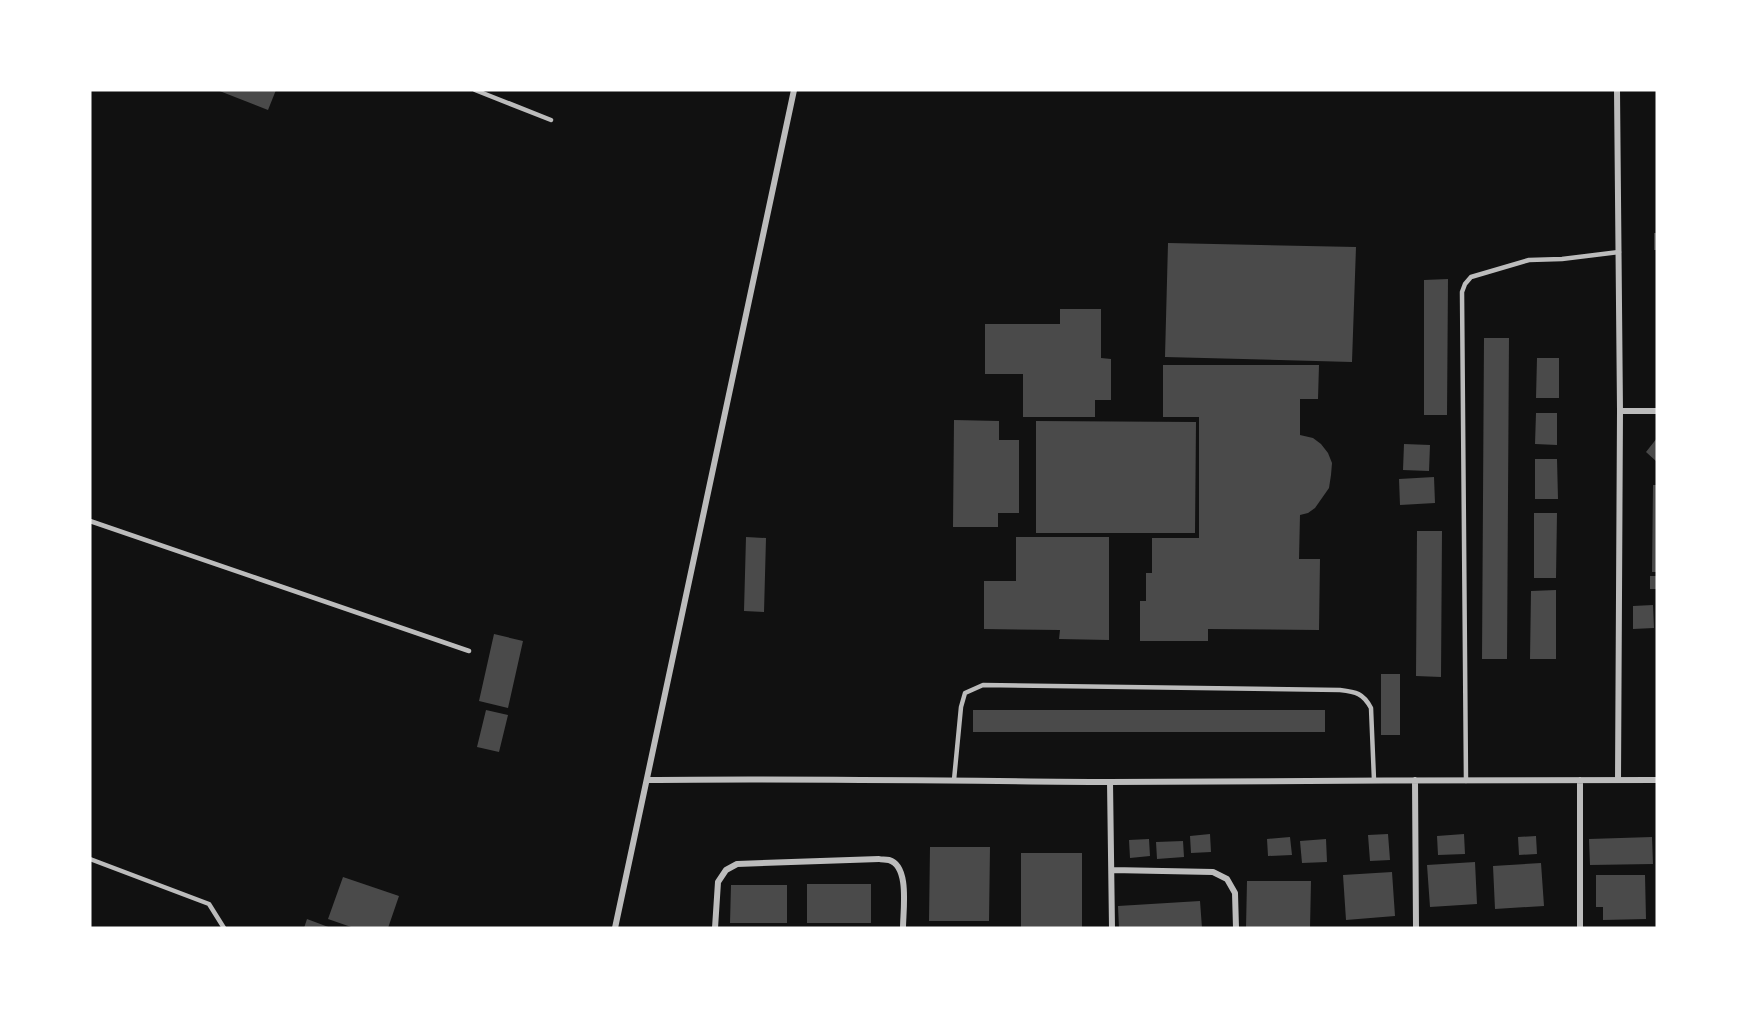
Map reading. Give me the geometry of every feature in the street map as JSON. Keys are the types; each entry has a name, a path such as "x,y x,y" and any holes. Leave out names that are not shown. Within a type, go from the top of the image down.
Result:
{"street":[{"path":"615,928 794,90"},
{"path":"1617,90 1620,411 1618,780"},
{"path":"1620,411 1657,411"},
{"path":"647,780 778,778 1110,782 1657,780"},
{"path":"1415,780 1416,928"},
{"path":"1580,780 1580,928"},
{"path":"1110,782 1112,928"},
{"path":"715,928 718,882 726,870 737,864 879,859 890,860 899,867 903,877 903,928"},
{"path":"1112,870 1213,872 1227,879 1235,893 1236,928"}],"lane":[{"path":"476,90 550,120"},
{"path":"1466,781 1462,292 1471,277 1529,260 1562,259 1619,252"},
{"path":"90,521 470,651"},
{"path":"954,780 961,707 965,693 983,685 1355,692 1366,699 1371,708 1374,780"},
{"path":"90,858 209,904 224,928"}],"building":[{"path":"217,90 276,90 268,110"},
{"path":"1654,233 1657,233 1657,250 1654,250"},
{"path":"1168,243 1356,247 1352,362 1165,357"},
{"path":"1448,279 1447,415 1424,415 1424,280"},
{"path":"1060,309 1101,309 1101,358 1111,359 1111,400 1095,400 1095,417 1023,417 1023,374 985,374 985,324 1060,324"},
{"path":"1484,338 1509,338 1507,659 1482,659"},
{"path":"1537,358 1559,358 1559,398 1536,398"},
{"path":"1163,365 1319,365 1318,399 1300,399 1300,435 1313,438 1328,453 1332,463 1331,475 1329,488 1315,508 1300,515 1299,559 1320,559 1319,630 1208,629 1208,641 1140,641 1140,601 1146,601 1146,573 1152,573 1152,538 1199,538 1199,417 1163,417"},
{"path":"1536,413 1557,413 1557,445 1535,444"},
{"path":"954,420 999,421 999,440 1019,440 1019,513 998,513 998,527 953,527"},
{"path":"1036,421 1196,422 1195,533 1036,533"},
{"path":"1657,438 1657,462 1646,452"},
{"path":"1404,444 1430,445 1429,471 1403,470"},
{"path":"1535,459 1557,459 1558,499 1535,499"},
{"path":"1434,477 1435,503 1400,505 1399,479"},
{"path":"1653,485 1657,485 1657,572 1652,572"},
{"path":"1534,513 1557,513 1556,578 1534,578"},
{"path":"1417,531 1442,531 1441,677 1416,676"},
{"path":"746,537 766,538 764,612 744,611"},
{"path":"1016,537 1109,537 1109,640 1059,639 1060,630 984,629 984,581 1016,581"},
{"path":"1650,576 1657,576 1657,589 1650,589"},
{"path":"1556,590 1556,659 1530,659 1531,591"},
{"path":"1653,605 1654,628 1633,629 1633,606"},
{"path":"494,634 523,641 508,708 479,701"},
{"path":"1381,674 1400,674 1400,735 1381,735"},
{"path":"486,710 508,715 499,752 477,747"},
{"path":"973,710 1325,710 1325,732 973,732"},
{"path":"1210,834 1211,852 1191,853 1190,836"},
{"path":"1388,834 1390,860 1370,861 1368,835"},
{"path":"1464,834 1465,854 1438,855 1437,836"},
{"path":"1536,836 1537,854 1519,855 1518,837"},
{"path":"1290,837 1292,855 1268,856 1267,839"},
{"path":"1652,837 1653,864 1590,865 1589,839"},
{"path":"1149,839 1150,856 1130,858 1129,840"},
{"path":"1326,839 1327,862 1302,863 1300,841"},
{"path":"1183,841 1184,857 1157,859 1156,842"},
{"path":"930,847 990,847 989,921 929,921"},
{"path":"1021,853 1082,853 1082,928 1021,928"},
{"path":"1475,862 1477,904 1430,907 1427,865"},
{"path":"1541,863 1544,906 1495,909 1493,866"},
{"path":"1392,872 1395,916 1346,920 1343,875"},
{"path":"1596,875 1645,875 1646,919 1603,920 1603,907 1596,907"},
{"path":"343,877 399,896 388,928 354,928 328,919"},
{"path":"1247,881 1311,881 1310,928 1246,928"},
{"path":"807,884 871,884 871,923 807,923"},
{"path":"731,885 787,885 787,923 730,923"},
{"path":"1200,901 1202,928 1119,928 1118,906"},
{"path":"307,919 331,928 304,928"}]}
